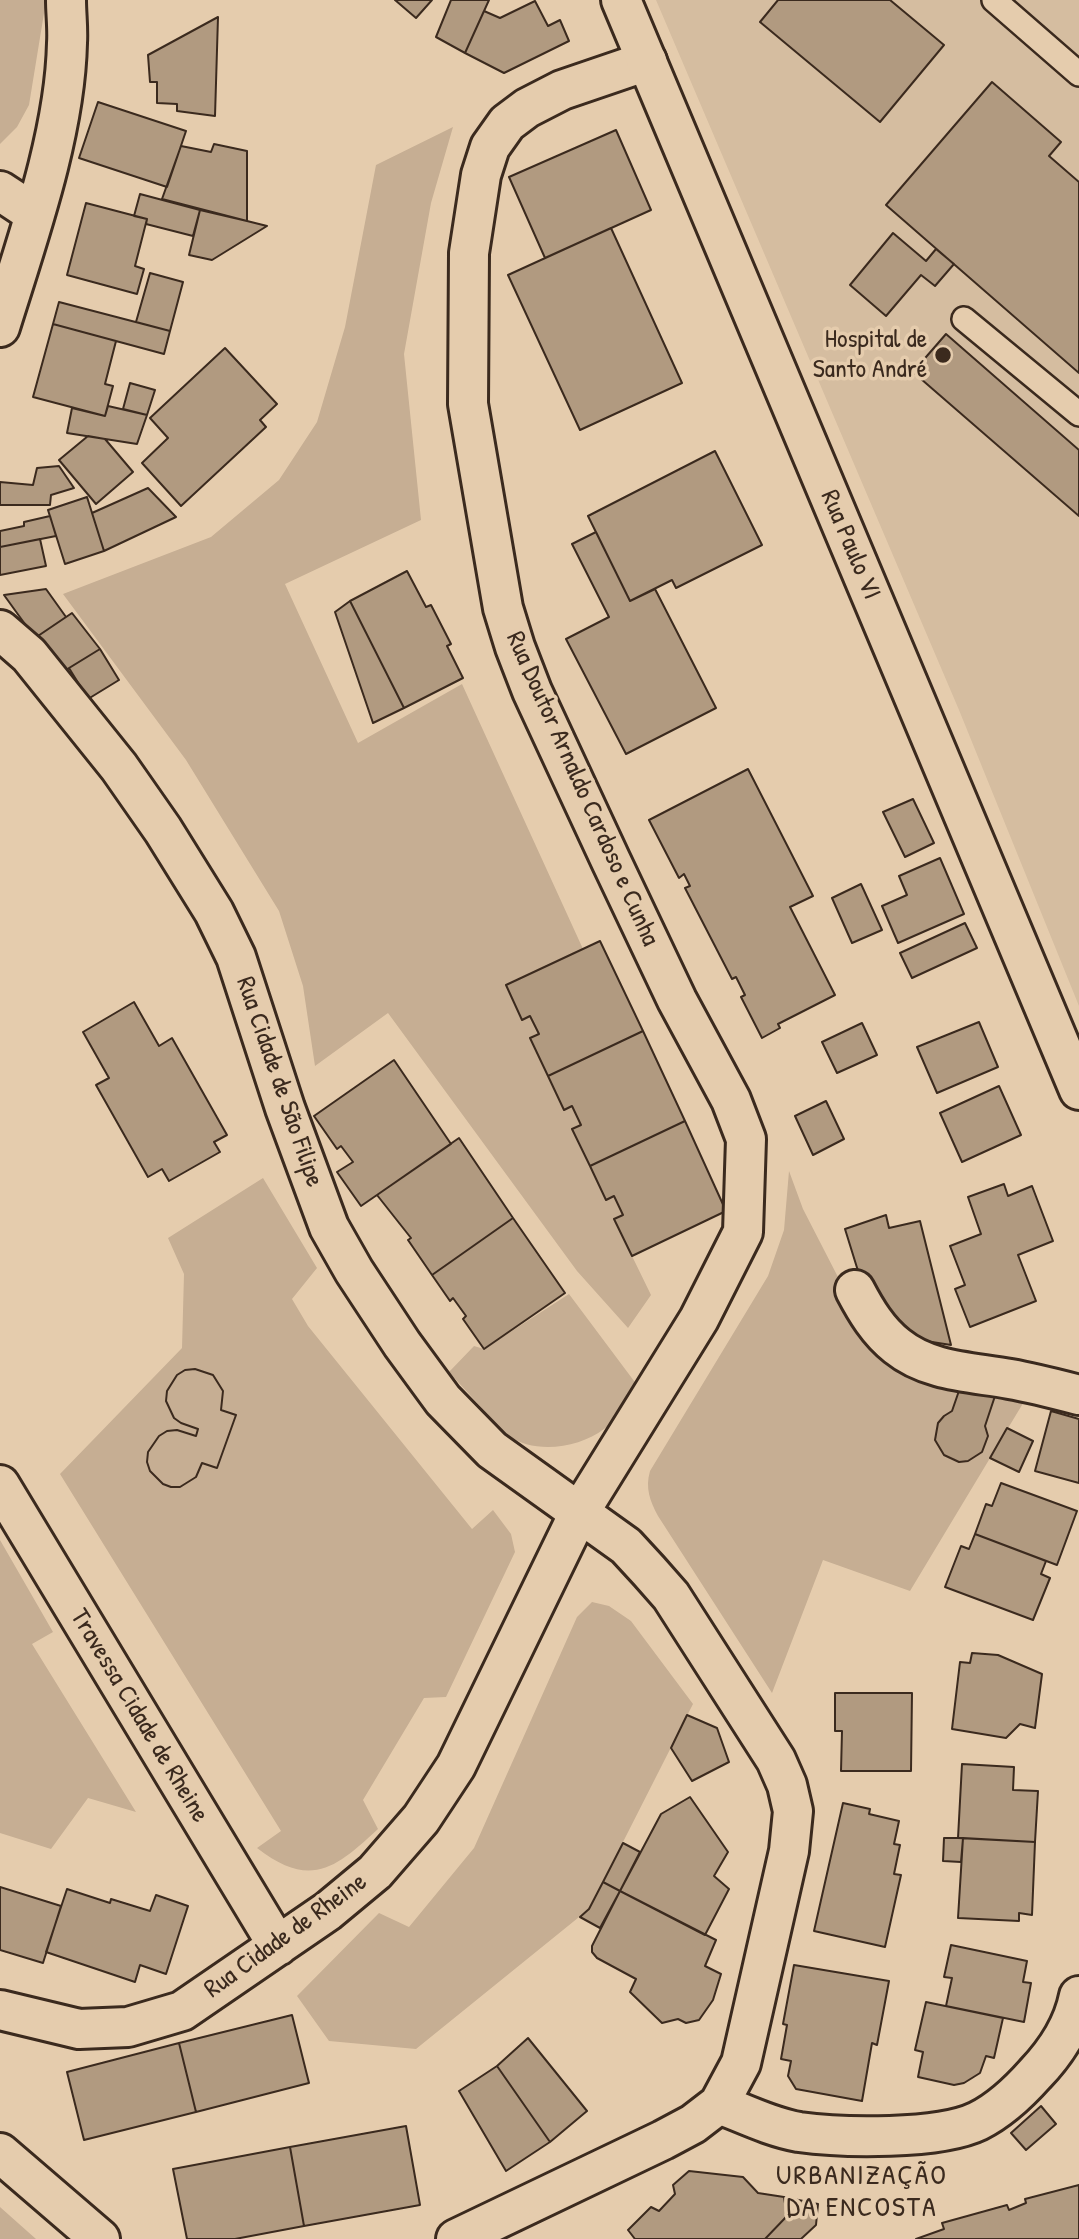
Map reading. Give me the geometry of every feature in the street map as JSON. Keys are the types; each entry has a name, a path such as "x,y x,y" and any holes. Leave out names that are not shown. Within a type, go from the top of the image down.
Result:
{"street":[{"path":"0,327 35,214 55,137 67,44 66,0"},
{"name":"Rua Paulo VI","path":"621,0 1079,1090"},
{"name":"Rua Doutor Arnaldo Cardoso e Cunha","path":"579,1513 699,1319 743,1232 746,1139 730,1100 677,1000 611,861 532,691 511,634 503,608 468,404 469,253 481,175 490,147 507,123 527,108 562,90 647,61"},
{"path":"0,191 35,214"},
{"name":"Rua Cidade de São Filipe","path":"0,630 29,655 118,767 163,830 214,912 236,957 306,1170 329,1227 354,1271 443,1400 492,1451 626,1546 671,1596 776,1760 787,1785 793,1811 789,1851 741,2063 719,2104"},
{"path":"855,1290 870,1318 882,1331 898,1348 919,1359 944,1369 1011,1379 1079,1395"},
{"name":"Travessa Cidade de Rheine","path":"0,1485 278,1946"},
{"name":"Rua Cidade de Rheine","path":"0,2010 79,2029 128,2027 182,2011 328,1910 375,1872 421,1819 456,1766 579,1513"},
{"path":"456,2239 652,2146 693,2124 719,2104 787,2129 830,2135 922,2135 976,2122 1015,2094 1045,2063 1065,2035 1079,1996"},
{"path":"0,2153 100,2239"}],"lane":[{"path":"993,0 1079,74"},
{"path":"964,319 1079,414"}],"shaded area":[{"path":"0,0 44,0 45,7 29,105 17,127 0,144"},
{"name":"Hospital de Santo André","path":"656,0 1079,0 1079,1006 959,710"},
{"path":"453,127 431,203 404,354 421,520 285,584 358,743 462,684 583,949 523,1019 530,1016 539,1034 564,1109 572,1106 581,1125 573,1129 606,1200 614,1196 623,1215 614,1219 651,1295 628,1328 577,1271 388,1013 315,1066 303,986 279,911 186,760 63,594 211,537 279,480 317,422 345,327 376,165"},
{"path":"789,1171 803,1209 858,1316 1028,1395 910,1591 823,1560 772,1693 658,1516 648,1483 650,1471 768,1276 784,1230"},
{"path":"263,1178 317,1268 292,1299 308,1326 472,1529 493,1510 511,1534 515,1552 446,1697 424,1698 363,1800 378,1829 335,1863 307,1871 276,1861 257,1848 281,1831 60,1474 182,1348 184,1274 168,1238"},
{"path":"569,1294 640,1389 624,1410 594,1436 556,1447 530,1445 503,1431 449,1372 474,1346 484,1349"},
{"path":"0,1540 53,1632 32,1644 136,1812 88,1798 51,1849 0,1833"},
{"path":"592,1602 609,1606 631,1621 693,1704 589,1909 416,2049 329,2041 297,1996 379,1913 409,1927 474,1848 577,1617"},
{"path":"0,2207 36,2239 0,2239"}],"building":[{"path":"395,0 432,0 416,18"},
{"path":"451,0 489,0 465,53 436,37"},
{"path":"778,0 890,0 944,45 880,122 760,22"},
{"path":"535,1 548,26 560,20 569,41 504,73 465,53 484,11 500,18"},
{"path":"218,17 215,116 177,111 177,104 157,103 157,82 150,82 148,55"},
{"path":"992,82 1061,142 1049,156 1079,182 1079,373 886,205"},
{"path":"98,102 186,131 167,187 79,158"},
{"path":"616,130 651,210 545,258 509,177"},
{"path":"214,144 247,151 247,221 162,199 181,146 211,152"},
{"path":"140,194 200,210 193,236 146,224 147,219 134,216"},
{"path":"86,203 147,219 135,266 144,269 137,294 67,275"},
{"path":"200,210 267,226 212,260 189,255"},
{"path":"611,228 682,383 580,430 508,275"},
{"path":"893,233 926,261 936,249 954,264 935,286 921,275 886,316 850,285"},
{"path":"150,273 183,282 170,331 136,322"},
{"path":"59,302 170,331 164,354 53,324"},
{"path":"53,324 116,341 105,384 113,386 105,416 33,397"},
{"path":"946,334 1079,450 1079,516 913,372"},
{"path":"225,348 277,404 260,420 266,427 181,506 142,463 168,438 150,418"},
{"path":"130,383 155,390 147,415 123,409"},
{"path":"108,406 147,415 137,444 67,433 72,408 105,416"},
{"path":"88,436 105,439 133,472 96,504 59,460"},
{"path":"715,451 762,545 676,588 672,580 630,601 588,516"},
{"path":"59,466 74,488 51,495 50,505 0,505 0,482 33,485 37,468"},
{"path":"148,488 176,517 104,551 92,513"},
{"path":"87,497 104,551 65,564 48,510"},
{"path":"50,516 56,536 0,547 0,531 24,526 24,522"},
{"path":"596,532 630,601 655,589 716,708 626,754 566,639 609,617 572,544"},
{"path":"40,539 46,566 0,575 0,547"},
{"path":"407,571 426,607 431,605 451,644 447,646 463,678 404,708 350,601"},
{"path":"46,589 66,617 35,638 4,595"},
{"path":"350,601 404,708 373,723 335,612"},
{"path":"72,613 100,649 61,673 35,638"},
{"path":"100,649 119,680 88,699 69,668"},
{"path":"748,769 813,896 790,907 835,995 778,1024 780,1028 762,1038 741,997 745,995 736,977 732,979 685,888 690,886 684,874 679,878 649,820"},
{"path":"913,799 934,843 905,857 883,812"},
{"path":"940,858 964,914 898,943 882,906 907,895 899,876"},
{"path":"861,884 882,930 852,943 832,898"},
{"path":"965,923 977,948 912,978 900,953"},
{"path":"600,941 643,1031 548,1076 530,1038 539,1034 530,1016 522,1020 506,985"},
{"path":"134,1002 159,1046 172,1038 227,1135 214,1142 220,1152 169,1181 162,1169 148,1177 96,1085 109,1078 83,1032"},
{"path":"979,1022 998,1067 937,1093 917,1047"},
{"path":"862,1023 877,1055 837,1073 822,1042"},
{"path":"643,1031 685,1121 590,1166 572,1129 581,1125 572,1106 564,1110 548,1076"},
{"path":"394,1060 451,1144 361,1206 337,1172 353,1162 341,1146 337,1149 314,1116"},
{"path":"999,1086 1021,1135 962,1162 940,1113"},
{"path":"826,1101 844,1139 813,1155 795,1116"},
{"path":"685,1121 726,1211 632,1256 614,1219 623,1215 614,1196 606,1200 590,1166"},
{"path":"459,1138 513,1218 432,1275 408,1240 411,1238 377,1195"},
{"path":"1004,1184 1008,1196 1032,1186 1053,1241 1018,1255 1036,1301 970,1327 955,1289 965,1285 950,1246 981,1234 968,1197"},
{"path":"886,1215 889,1228 920,1221 951,1345 913,1339 863,1287 845,1229"},
{"path":"513,1218 565,1293 484,1349 463,1319 466,1316 453,1298 450,1301 432,1275"},
{"path":"195,1369 213,1375 223,1391 221,1410 236,1415 217,1468 202,1463 196,1477 180,1487 171,1487 163,1484 150,1471 148,1452 159,1436 167,1431 177,1430 196,1436 198,1429 174,1418 166,1401 167,1391 177,1375 185,1370"},
{"path":"195,1369 213,1375 223,1391 221,1410 236,1415 217,1468 202,1463 196,1477 180,1487 171,1487 163,1484 150,1471 148,1452 159,1436 167,1431 177,1430 196,1436 198,1429 174,1418 166,1401 167,1391 177,1375 185,1370"},
{"path":"961,1385 995,1396 985,1426 988,1436 982,1452 968,1461 959,1462 944,1455 935,1440 938,1423 952,1411"},
{"path":"1051,1411 1079,1419 1079,1483 1035,1471"},
{"path":"1007,1428 1033,1441 1019,1472 990,1458"},
{"path":"1001,1483 1077,1511 1057,1565 975,1534 986,1504 992,1506"},
{"path":"975,1534 1046,1561 1041,1574 1050,1578 1033,1620 945,1587 961,1546 969,1549"},
{"path":"972,1653 998,1655 1042,1674 1035,1728 1020,1724 1006,1738 952,1729 960,1662 970,1663"},
{"path":"835,1693 912,1693 911,1771 841,1771 842,1731 835,1731"},
{"path":"687,1715 717,1728 729,1762 692,1781 671,1748"},
{"path":"962,1764 1014,1767 1013,1790 1038,1791 1035,1842 958,1838"},
{"path":"690,1797 728,1852 714,1876 729,1889 705,1935 620,1891 661,1814"},
{"path":"843,1803 870,1809 869,1814 899,1821 894,1844 900,1845 894,1874 901,1875 885,1947 814,1931"},
{"path":"944,1838 963,1838 961,1862 943,1861"},
{"path":"963,1838 1035,1842 1032,1915 1019,1913 1019,1921 958,1918"},
{"path":"623,1843 640,1852 620,1891 603,1882"},
{"path":"603,1882 620,1891 600,1928 580,1917 589,1909"},
{"path":"0,1887 61,1906 43,1963 0,1950"},
{"path":"67,1889 110,1903 111,1899 150,1911 156,1895 188,1906 166,1974 140,1965 135,1982 46,1952"},
{"path":"620,1891 716,1940 705,1966 721,1974 713,2000 699,2020 686,2023 678,2019 662,2023 630,1992 636,1979 597,1958 592,1952 592,1946"},
{"path":"951,1945 1027,1961 1023,1982 1031,1983 1024,2022 946,2006 952,1978 944,1977"},
{"path":"794,1965 889,1981 877,2045 872,2043 862,2101 796,2089 788,2076 791,2061 781,2059 787,2025 783,2024"},
{"path":"926,2002 1003,2018 994,2058 986,2056 980,2073 964,2083 954,2085 918,2077 923,2052 915,2050"},
{"path":"292,2015 309,2083 196,2112 179,2043"},
{"path":"528,2038 587,2111 550,2142 497,2066"},
{"path":"179,2043 196,2112 84,2140 67,2072"},
{"path":"497,2066 550,2142 506,2171 459,2091"},
{"path":"1041,2106 1056,2124 1026,2150 1011,2133"},
{"path":"406,2126 420,2205 304,2226 290,2147"},
{"path":"290,2147 304,2226 235,2239 187,2239 173,2169"},
{"path":"689,2171 743,2177 758,2193 784,2197 787,2216 765,2239 635,2239 628,2230 651,2207 659,2211 675,2194 673,2185"},
{"path":"1079,2185 1079,2239 916,2239 944,2229 942,2223 1007,2205 1009,2210 1026,2203 1025,2199"},
{"path":"784,2197 818,2204 816,2225 801,2239 765,2239 787,2216"}],"place":[{"name":"Hospital de Santo André","path":"943,355"}],"district":[{"name":"URBANIZAÇÃO DA ENCOSTA","path":"862,2193"}]}
